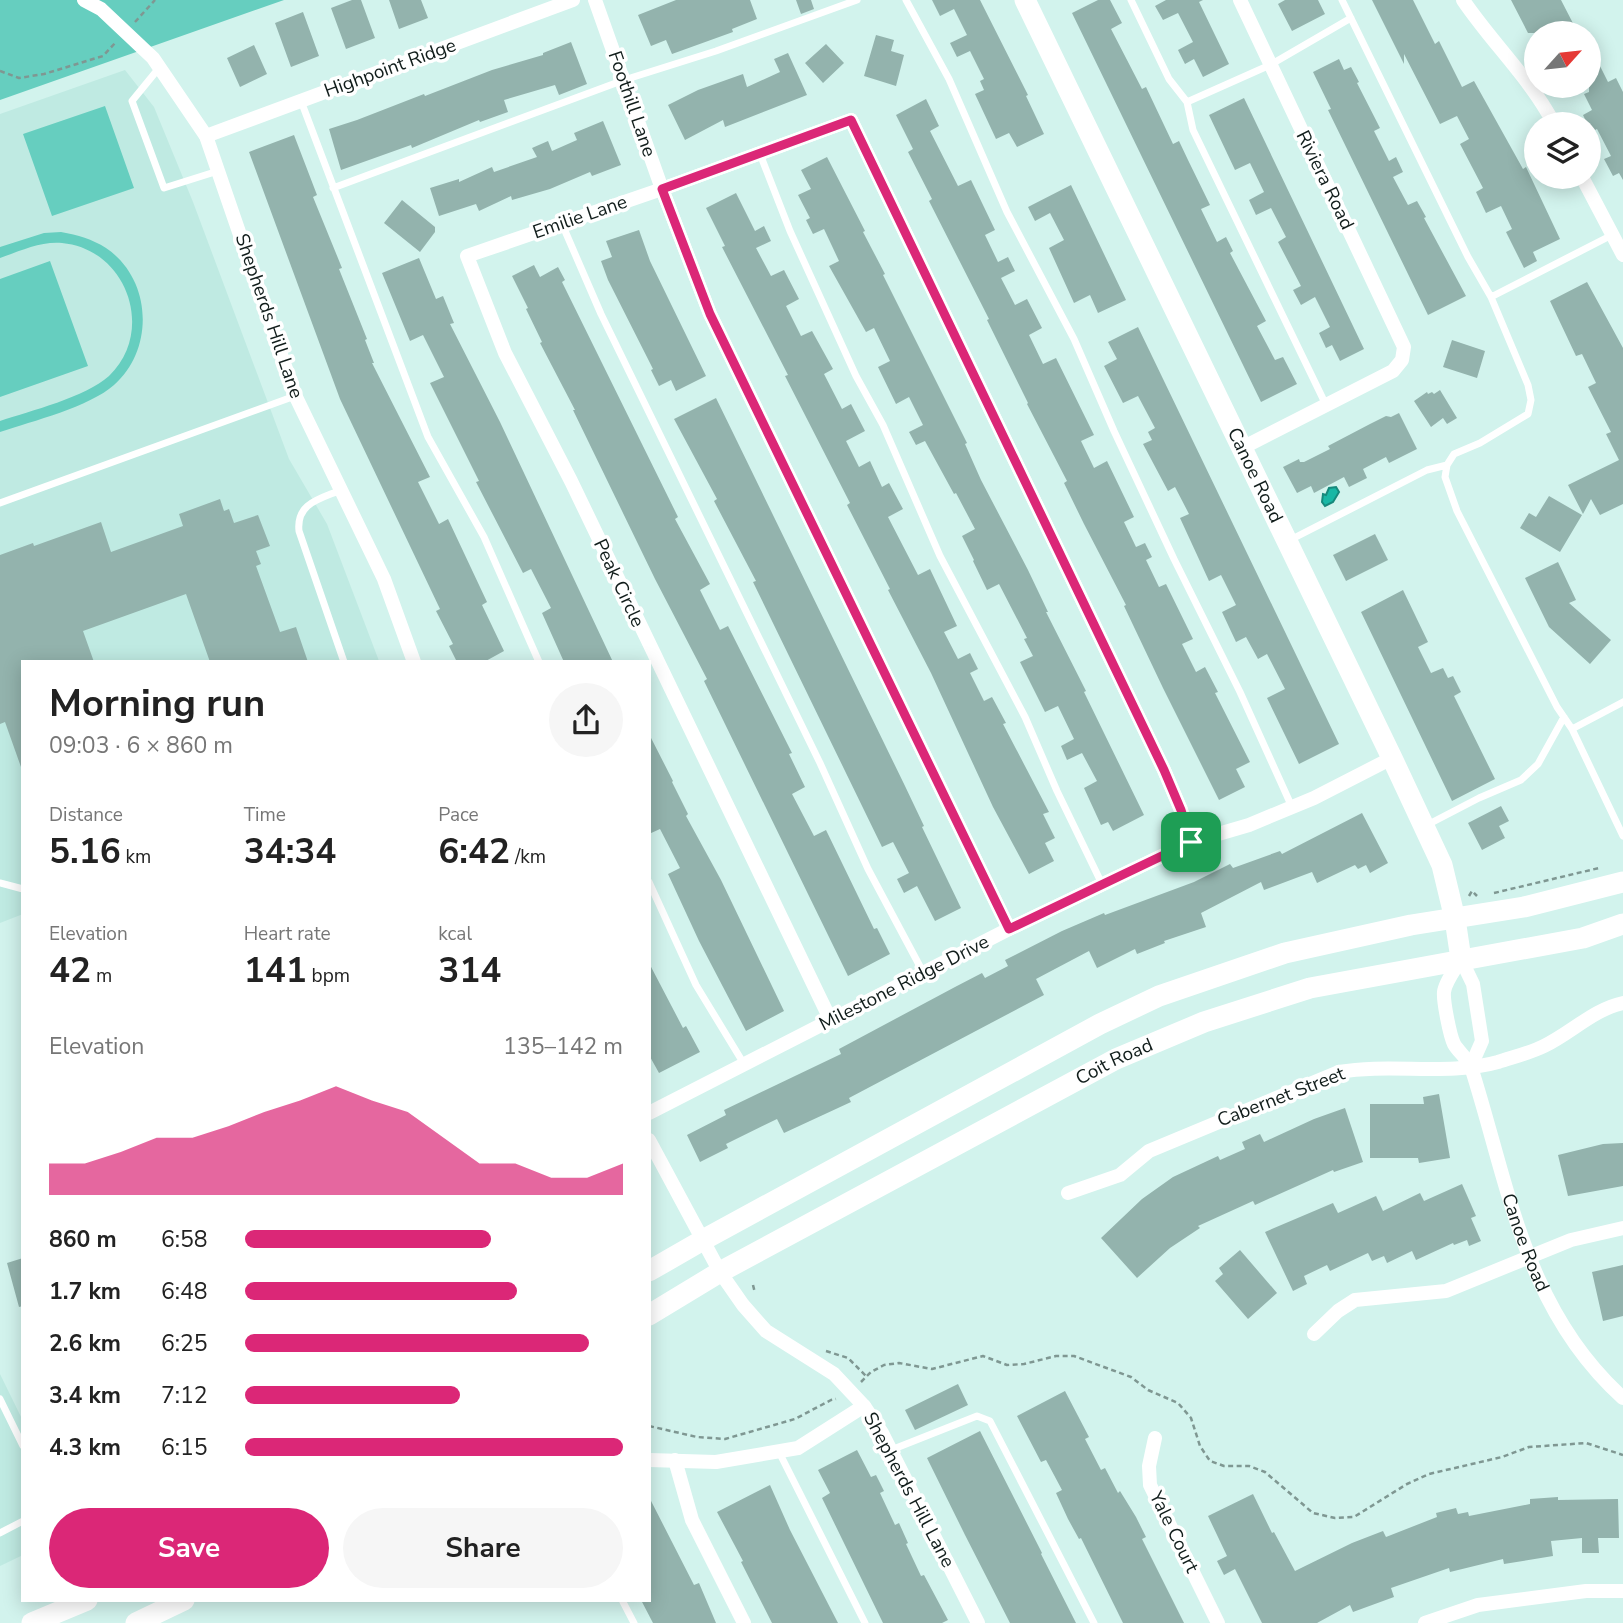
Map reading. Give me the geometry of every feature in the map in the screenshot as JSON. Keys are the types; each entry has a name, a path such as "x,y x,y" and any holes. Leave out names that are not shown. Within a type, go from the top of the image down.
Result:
{"main road":[{"name":"Canoe Road","path":"1025,0 1424,827 1441,865 1455,919 1461,959"},
{"name":"Coit Road","path":"651,1270 1100,1024 1159,996 1285,953 1411,925 1524,907 1623,882"},
{"name":"Coit Road","path":"651,1314 720,1272 1116,1059 1204,1022 1310,988 1583,938 1623,924"},
{"path":"32,1623 82,1602"},
{"path":"136,1623 180,1602"}],"street":[{"name":"Shepherds Hill Lane","path":"84,0 101,9 153,58 206,136 296,396 384,579 413,660"},
{"name":"Highpoint Ridge","path":"206,136 573,0"},
{"name":"Foothill Lane","path":"596,0 662,189 710,314 1009,929"},
{"name":"Riviera Road","path":"1240,0 1404,347 1402,360 1393,371 1326,405"},
{"path":"1463,0 1529,83 1547,112"},
{"name":"Emilie Lane","path":"467,256 851,120 1164,770 1191,842"},
{"path":"1588,189 1623,255"},
{"name":"Peak Circle","path":"467,256 505,353 571,481 831,1021"},
{"path":"1242,447 1326,405"},
{"name":"Milestone Ridge Drive","path":"651,1112 1009,929 1191,842 1249,825 1392,758"},
{"name":"Canoe Road","path":"1461,959 1473,984 1482,1041 1471,1066"},
{"name":"Canoe Road","path":"1461,959 1444,990 1453,1042 1471,1066 1502,1180 1529,1258 1557,1317 1584,1355 1623,1398"},
{"name":"Cabernet Street","path":"1068,1194 1120,1175 1149,1151 1339,1072 1367,1067 1423,1069 1496,1063 1543,1047 1610,1006 1623,1003"},
{"name":"Shepherds Hill Lane","path":"651,1144 720,1272 749,1301 766,1331 834,1374 864,1406 891,1450 978,1623"},
{"path":"1314,1334 1338,1311 1355,1300 1446,1291 1572,1240 1623,1228"},
{"path":"651,1460 716,1462 798,1448 864,1406"},
{"name":"Yale Court","path":"1155,1438 1149,1466 1150,1485 1218,1623"},
{"path":"675,1460 692,1520 744,1623"},
{"path":"1424,1623 1478,1605 1586,1591 1623,1591"}],"lane":[{"path":"333,188 624,80 716,51 857,0"},
{"path":"906,0 949,79 1007,212 1074,339 1114,431 1240,692 1292,807"},
{"path":"1130,0 1169,79 1187,102 1192,130 1326,405"},
{"path":"1342,0 1468,257 1491,297 1528,385 1531,400 1528,414 1480,443 1454,454 1447,466 1445,477 1457,511 1572,729 1623,836"},
{"path":"1187,102 1270,65 1351,18"},
{"path":"160,67 132,101 164,188 218,171"},
{"path":"301,101 428,438 484,537 538,660"},
{"path":"759,153 790,231 856,376 883,425 940,556 1025,717 1102,886"},
{"path":"562,224 601,314 820,763 868,869 924,974"},
{"path":"1491,297 1612,235"},
{"path":"0,503 296,396"},
{"path":"1287,542 1301,532 1427,470 1447,466"},
{"path":"341,490 312,502 298,520 299,531 343,660"},
{"path":"1572,729 1623,702"},
{"path":"1424,827 1479,798 1521,780 1538,764 1564,717"},
{"path":"0,883 21,888"},
{"path":"651,886 696,985 744,1065"},
{"path":"0,1399 21,1442"},
{"path":"891,1450 977,1416 990,1421 1094,1623"},
{"path":"779,1451 865,1623"},
{"path":"0,1534 21,1522"},
{"path":"623,1602 634,1623"}],"path":[{"path":"0,71 19,78 44,75 103,56 155,0"},
{"path":"1492,894 1520,885 1601,868"},
{"path":"1469,897 1472,891 1478,896 1485,895"},
{"path":"749,1301 753,1285"},
{"path":"824,1350 848,1358 866,1376"},
{"path":"651,1426 696,1437 725,1439 795,1419 831,1400 841,1399 866,1376 884,1365 900,1363 932,1369 983,1356 1007,1365 1056,1356 1074,1356 1131,1377 1149,1390 1178,1403 1191,1419 1200,1446 1210,1461 1224,1466 1249,1466 1265,1472 1313,1513 1335,1518 1354,1517 1407,1484 1429,1474 1502,1457 1529,1447 1587,1443 1623,1455"}],"shaded area":[{"path":"0,0 284,0 0,100"},
{"path":"125,70 154,107 193,202 289,459 327,524 379,660 21,660 21,915 0,923 0,114"},
{"path":"105,106 134,188 52,216 23,134"},
{"path":"61,232 85,238 106,248 121,261 132,277 140,295 143,315 137,353 127,370 103,393 60,413 0,432 0,421 57,403 99,384 123,358 131,337 132,316 128,295 118,276 103,260 85,249 62,243 46,244 0,258 0,247 44,233"},
{"path":"50,261 88,366 0,397 0,279"},
{"path":"1336,487 1339,492 1333,502 1325,506 1322,502 1323,494 1326,495 1329,488"},
{"path":"0,1374 21,1417 21,1556 0,1566"}],"building":[{"path":"352,0 361,0 375,38 346,49 331,8"},
{"path":"389,0 421,0 428,18 399,29"},
{"path":"676,0 750,0 757,19 732,29 733,32 672,54 666,40 651,46 638,15"},
{"path":"796,0 811,0 814,9 801,14"},
{"path":"932,0 980,0 1028,95 1026,96 1044,134 1017,147 1009,133 996,139 975,94 984,90 980,81 984,79 970,51 957,57 950,43 967,35 954,9 940,16"},
{"path":"1098,0 1110,0 1122,23 1111,29 1142,89 1146,87 1173,144 1179,141 1210,205 1201,209 1217,242 1226,237 1233,251 1230,253 1266,321 1257,326 1275,360 1283,357 1297,384 1261,402 1072,13"},
{"path":"1166,0 1203,0 1199,2 1229,64 1203,77 1194,59 1185,64 1178,50 1193,42 1178,13 1163,20 1155,6"},
{"path":"1285,0 1318,0 1325,14 1292,31 1278,4"},
{"path":"1372,0 1413,0 1435,44 1439,41 1462,87 1474,81 1524,168 1524,189 1536,189 1560,239 1533,252 1537,261 1524,268 1506,232 1512,229 1501,206 1486,213 1476,192 1483,188 1460,144 1469,139 1457,116 1440,124 1404,54 1404,64"},
{"path":"1511,0 1561,0 1572,21 1524,21 1524,25"},
{"path":"303,12 319,56 291,67 275,23"},
{"path":"876,35 894,40 891,51 904,55 896,86 864,76"},
{"path":"571,42 587,84 559,95 555,85 504,100 508,112 480,122 479,120 412,148 411,145 341,170 329,129 492,70 543,55"},
{"path":"826,44 844,63 823,83 805,63"},
{"path":"254,45 267,74 240,87 227,58"},
{"path":"788,53 807,95 725,127 723,120 685,140 668,105 698,90 743,74 747,87 780,72 774,59"},
{"path":"1339,59 1344,70 1351,67 1359,82 1357,83 1380,128 1374,131 1389,161 1396,157 1403,172 1393,177 1408,205 1417,201 1466,296 1428,315 1328,110 1331,109 1313,72"},
{"path":"1601,68 1608,82 1616,78 1623,92 1623,180 1619,173 1613,176 1604,159 1611,156 1601,137 1601,112 1588,112 1592,110 1586,98 1601,98"},
{"path":"1244,98 1364,349 1340,361 1332,345 1326,348 1319,333 1330,327 1315,297 1301,305 1293,290 1301,286 1278,242 1286,237 1271,208 1256,215 1249,200 1264,192 1250,163 1235,170 1209,115"},
{"path":"926,99 939,126 930,131 958,186 971,180 995,230 985,235 998,262 1008,257 1015,271 1001,278 1015,305 1027,299 1042,328 1029,335 1043,364 1056,358 1094,435 1081,441 1094,468 1107,461 1134,517 1124,522 1136,547 1145,543 1152,557 1146,560 1159,587 1166,584 1193,639 1182,644 1196,672 1205,667 1250,762 1236,769 1245,787 1219,800 1163,688 1124,606 1126,605 1064,483 1067,481 1027,404 908,152 913,149 896,115"},
{"path":"603,121 621,165 592,176 590,172 550,189 512,200 511,196 479,211 476,204 439,216 430,188 459,179 459,182 492,167 494,172 537,157 532,148 548,141 552,151 577,140 574,133"},
{"path":"294,135 317,195 313,197 367,339 365,340 372,363 430,477 418,482 439,524 448,519 487,602 482,605 504,651 488,660 456,660 449,646 453,644 436,611 440,609 340,399 249,152"},
{"path":"827,157 865,231 863,232 885,274 883,275 967,443 965,444 981,480 1028,570 1144,815 1113,831 1108,822 1101,825 1084,788 1097,781 1082,753 1067,760 1061,746 1074,739 1058,706 1045,712 1020,662 1033,656 1024,639 1027,638 999,584 987,590 973,561 962,536 975,529 925,441 916,445 909,432 923,425 909,397 896,404 878,367 890,361 874,328 866,332 829,266 839,261 824,229 813,234 806,220 810,218 798,195 811,189 801,170"},
{"path":"1071,185 1126,300 1098,313 1090,295 1074,303 1049,248 1064,240 1050,213 1035,221 1028,207"},
{"path":"736,193 755,231 764,226 771,241 756,248 771,276 784,270 799,299 786,306 801,336 812,331 833,369 824,374 842,409 851,404 865,431 846,441 859,467 870,461 882,487 889,483 903,509 888,517 918,575 930,569 957,626 944,632 958,659 970,653 978,669 970,673 984,701 992,697 1006,723 1003,724 1049,812 1043,814 1055,838 1045,843 1054,861 1029,874 993,807 931,673 888,590 890,589 847,505 850,503 785,376 788,375 722,247 725,246 706,208"},
{"path":"402,200 435,227 435,232 420,252 384,223"},
{"path":"639,230 650,261 706,376 676,391 671,380 659,386 601,261 612,257 606,241"},
{"path":"419,258 436,299 443,296 454,323 450,324 500,422 612,660 563,660 542,613 551,608 531,569 523,573 476,482 479,481 430,383 444,377 423,335 410,341 382,273"},
{"path":"534,265 540,277 558,267 565,280 562,282 678,517 675,519 710,584 700,590 720,630 728,626 792,753 789,754 805,787 792,794 814,836 826,830 874,929 877,928 890,954 848,976 704,681 707,679 540,343 542,342 526,309 528,308 512,276"},
{"path":"1587,282 1623,348 1623,504 1600,515 1591,499 1583,514 1568,485 1619,460 1606,434 1611,432 1588,387 1596,383 1582,354 1576,356 1550,301"},
{"path":"1138,327 1339,744 1299,764 1267,698 1285,689 1267,654 1258,659 1246,637 1236,642 1222,612 1236,605 1221,575 1209,581 1180,518 1189,514 1175,487 1168,491 1143,444 1152,440 1148,432 1155,428 1138,396 1123,403 1104,366 1117,359 1108,342"},
{"path":"1452,340 1485,351 1477,378 1443,367"},
{"path":"1440,390 1457,418 1447,424 1443,418 1431,427 1414,401 1427,392 1434,394"},
{"path":"716,398 905,786 961,908 935,921 917,886 904,893 897,879 909,873 893,842 882,847 753,582 756,581 714,501 717,499 674,419"},
{"path":"1399,413 1417,449 1389,463 1386,457 1363,469 1367,478 1349,487 1344,477 1314,493 1311,486 1297,493 1283,467 1299,459 1304,462 1370,424"},
{"path":"1549,496 1582,515 1560,552 1520,528 1529,513 1536,517"},
{"path":"220,499 224,511 229,509 234,523 258,515 270,546 256,551 261,564 256,566 280,632 296,627 307,660 209,660 186,594 83,631 93,660 21,660 21,767 5,722 0,724 0,555 101,522 111,552 183,526 179,514"},
{"path":"1375,534 1388,560 1346,581 1333,555"},
{"path":"1558,562 1576,600 1569,603 1611,640 1590,664 1549,627 1525,578"},
{"path":"1403,590 1428,642 1418,647 1431,673 1443,668 1448,678 1453,676 1461,692 1454,696 1495,779 1452,801 1361,612"},
{"path":"651,738 688,814 686,816 721,880 784,1011 746,1031 668,874 680,868 660,829 651,833"},
{"path":"1501,806 1509,821 1499,826 1505,838 1482,850 1468,823"},
{"path":"1362,813 1388,863 1370,873 1366,865 1358,869 1355,865 1317,883 1312,872 1264,890 1261,882 1201,913 1206,927 1164,941 1165,943 1137,954 1135,949 1097,968 1089,951 1036,979 1044,995 849,1098 851,1102 784,1133 777,1119 726,1144 728,1148 700,1162 687,1135 726,1115 724,1110 841,1054 839,1049 982,973 985,978 1008,966 1005,960 1104,913 1105,915 1194,882 1230,864 1233,868 1280,851 1282,854"},
{"path":"651,967 683,1028 686,1026 700,1052 659,1073 651,1059"},
{"path":"1439,1094 1450,1158 1419,1163 1418,1158 1370,1158 1370,1104 1424,1104 1423,1097"},
{"path":"1345,1108 1363,1162 1334,1172 1333,1170 1255,1205 1253,1201 1198,1226 1200,1228 1170,1248 1137,1278 1101,1238 1142,1199 1173,1177 1218,1156 1220,1160 1245,1149 1242,1142 1260,1134 1264,1142"},
{"path":"1623,1143 1623,1186 1568,1196 1558,1155 1603,1144"},
{"path":"1462,1184 1476,1216 1471,1218 1481,1241 1469,1246 1467,1240 1454,1245 1453,1243 1416,1260 1412,1251 1387,1263 1384,1256 1372,1261 1368,1253 1330,1271 1327,1265 1304,1276 1307,1284 1293,1291 1265,1232 1333,1203 1338,1213 1376,1196 1383,1211 1420,1193 1424,1201"},
{"path":"1240,1250 1277,1293 1248,1319 1215,1281 1223,1274 1219,1268"},
{"path":"21,1259 21,1306 19,1307 7,1263"},
{"path":"1623,1265 1623,1316 1603,1321 1592,1272"},
{"path":"958,1384 968,1405 915,1430 905,1410"},
{"path":"1065,1391 1089,1437 1085,1439 1101,1470 1105,1468 1118,1493 1120,1491 1136,1517 1146,1537 1142,1539 1184,1623 1123,1623 1081,1538 1079,1539 1068,1519 1056,1493 1062,1490 1046,1460 1041,1462 1017,1416"},
{"path":"980,1431 1076,1623 1010,1623 965,1535 927,1458"},
{"path":"857,1450 871,1477 876,1475 884,1491 880,1493 895,1525 899,1523 921,1576 924,1575 948,1620 942,1623 883,1623 822,1498 830,1493 818,1470"},
{"path":"770,1485 838,1623 772,1623 741,1562 743,1561 717,1512"},
{"path":"1253,1494 1295,1571 1352,1543 1383,1531 1386,1537 1437,1517 1436,1513 1456,1508 1458,1514 1468,1512 1469,1516 1530,1504 1530,1499 1618,1499 1619,1538 1598,1538 1599,1553 1582,1553 1582,1538 1551,1541 1553,1556 1504,1564 1503,1559 1450,1572 1449,1568 1391,1588 1394,1597 1353,1612 1350,1605 1317,1623 1262,1623 1235,1569 1224,1575 1217,1561 1227,1556 1208,1516"},
{"path":"651,1501 694,1585 699,1583 716,1623 653,1623 642,1602 651,1602"}],"route":[{"path":"851,120 1174,790 1191,842 1009,929 710,314 662,189 851,120"}]}
